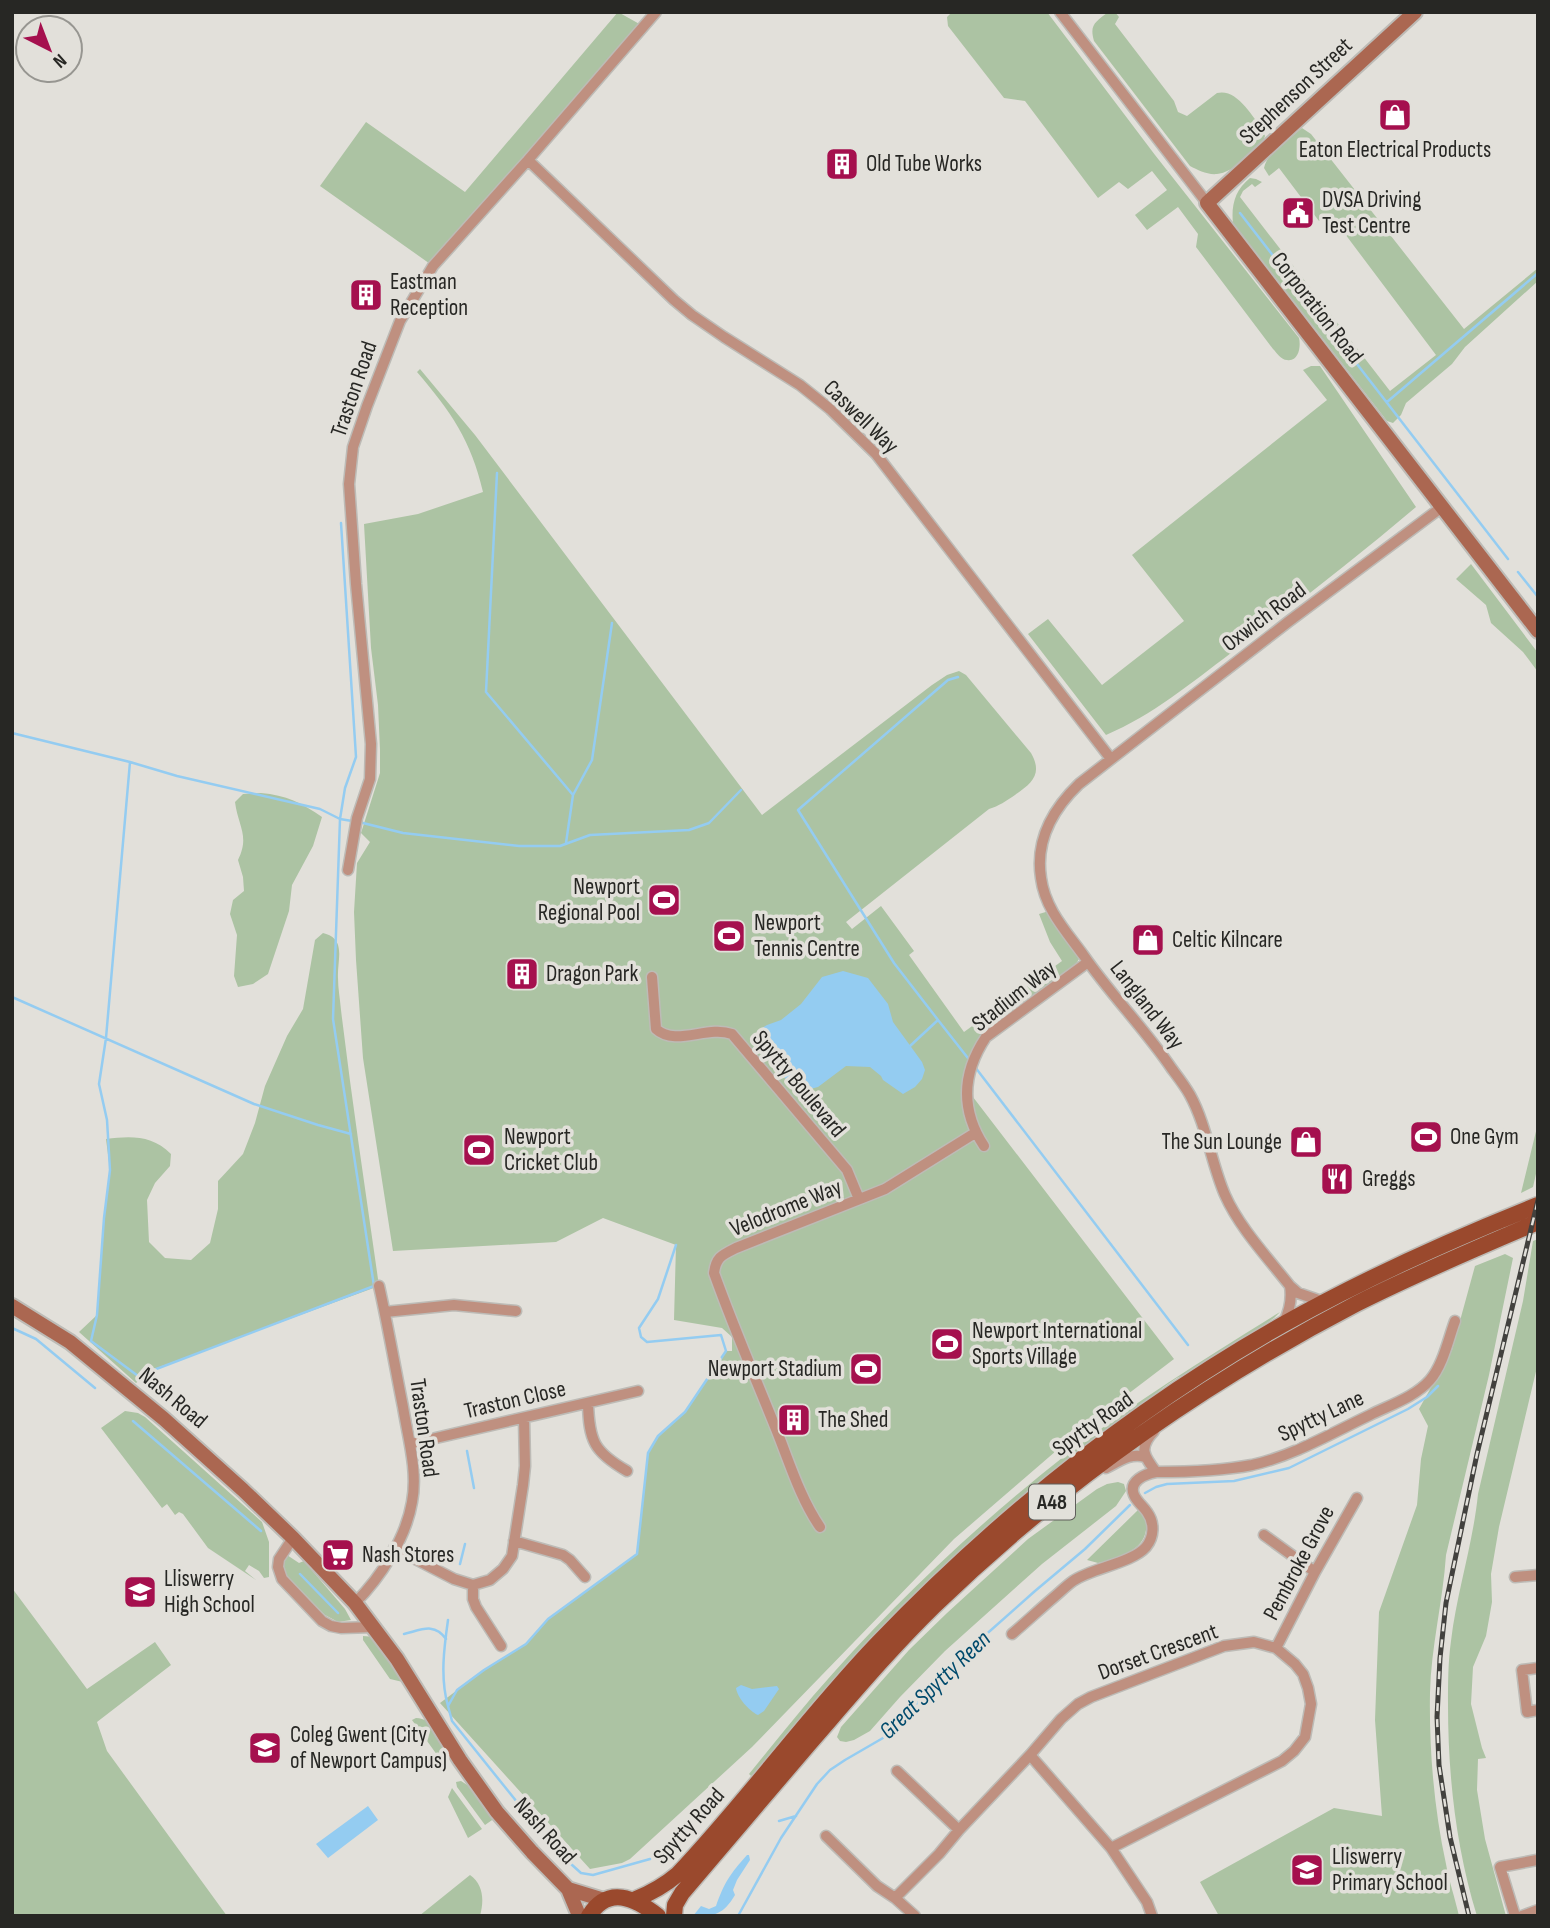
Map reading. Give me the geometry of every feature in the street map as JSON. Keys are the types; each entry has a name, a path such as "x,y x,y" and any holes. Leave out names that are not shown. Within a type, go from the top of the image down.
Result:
{"main road":[{"name":"Spytty Road","path":"634,1899 655,1891 678,1874 876,1644 997,1528 1069,1468 1210,1369 1282,1326 1377,1275 1538,1205"},
{"name":"Spytty Road","path":"674,1916 675,1905 682,1893 875,1667 985,1558 1074,1483 1138,1436 1207,1391 1357,1304 1538,1222"},
{"name":"A48","path":"604,1900 615,1897 634,1899"},
{"path":"634,1899 658,1916"},
{"path":"589,1916 593,1908 604,1900"}],"street":[{"name":"Traston Road","path":"348,870 357,818 370,779 371,744 351,523 349,475 353,447 393,338 417,290 444,252 656,12"},
{"name":"Corporation Road","path":"1060,12 1538,631"},
{"name":"Stephenson Street","path":"1208,203 1415,12"},
{"name":"Caswell Way","path":"528,160 674,300 692,315 810,393 876,454 1111,759"},
{"name":"Oxwich Road","path":"1111,759 1441,507"},
{"name":"Langland Way","path":"1111,759 1079,784 1055,811 1047,826 1040,857 1040,877 1051,911 1191,1095 1226,1198 1237,1217 1290,1286 1298,1293 1325,1302"},
{"name":"Stadium Way","path":"984,1146 975,1133 966,1094 970,1069 977,1051 986,1037 1088,962"},
{"name":"Spytty Boulevard","path":"652,977 656,1029 669,1037 722,1031 732,1034 847,1170 859,1199"},
{"name":"Velodrome Way","path":"820,1527 790,1464 716,1279 715,1264 719,1256 885,1189 975,1133"},
{"name":"Traston Road","path":"355,1603 366,1592 394,1548 406,1523 414,1482 410,1444 379,1286"},
{"path":"1282,1326 1292,1297 1290,1286"},
{"path":"385,1312 454,1305 516,1311"},
{"name":"Nash Road","path":"12,1306 70,1342 164,1419 293,1538 355,1603 408,1676 460,1760 497,1812 568,1889 578,1913 582,1916"},
{"name":"Spytty Lane","path":"1156,1472 1203,1471 1253,1465 1307,1446 1408,1396 1431,1380 1455,1321"},
{"name":"Traston Close","path":"410,1444 638,1391"},
{"path":"1012,1634 1073,1580 1138,1554 1144,1549 1151,1537 1152,1523 1135,1498 1133,1487 1142,1477 1156,1472 1145,1457 1144,1447 1148,1437 1171,1416 1207,1391"},
{"name":"Traston Close","path":"587,1403 594,1442 609,1461 627,1471"},
{"path":"394,1548 454,1579 473,1585 490,1580 503,1569 512,1556 525,1466 524,1418"},
{"path":"1074,1483 1125,1458 1136,1455 1145,1457"},
{"name":"Pembroke Grove","path":"1276,1648 1357,1498"},
{"path":"1264,1535 1315,1572"},
{"path":"293,1538 279,1559 278,1567 282,1579 322,1621 331,1626 374,1627"},
{"path":"514,1541 563,1555 585,1577"},
{"path":"1515,1577 1538,1575"},
{"path":"473,1585 476,1607 502,1646"},
{"name":"Dorset Crescent","path":"895,1898 939,1854 1060,1719 1078,1704 1224,1646 1254,1642 1276,1648"},
{"path":"1111,1847 1268,1769 1294,1751 1305,1737 1311,1704 1303,1674 1276,1648"},
{"path":"1538,1668 1522,1670 1527,1712 1538,1710"},
{"path":"1030,1755 1111,1847 1147,1902 1152,1916"},
{"path":"897,1771 959,1830"},
{"path":"826,1836 877,1886 915,1916"},
{"path":"1515,1916 1500,1867 1537,1860"},
{"name":"Nash Road","path":"568,1889 604,1900"},
{"path":"1522,1916 1538,1910"}],"green space":[{"path":"618,12 643,26 433,266 320,186 366,122 465,192"},
{"path":"952,12 1047,12 1299,338 1299,349 1294,359 1283,359 1273,349 1196,247 1198,234 1178,207 1147,230 1135,215 1167,190 1152,171 1128,189 1119,182 1098,198 1025,101 1004,98 948,26 947,17"},
{"path":"1108,12 1115,12 1119,17 1115,24 1174,101 1178,112 1187,116 1217,93 1231,95 1243,104 1263,130 1265,136 1258,148 1238,165 1223,173 1210,174 1190,166 1094,41 1093,27"},
{"path":"1302,128 1311,134 1464,329 1538,268 1538,281 1465,347 1452,364 1406,403 1401,415 1393,423 1387,421 1233,224 1234,204 1241,188 1250,178 1262,182 1255,187 1252,184 1240,197 1390,391 1436,355 1330,214 1319,221 1279,168 1269,176 1264,168 1274,151"},
{"path":"1320,366 1416,507 1325,582 1186,687 1140,718 1106,735 1028,634 1048,619 1102,685 1184,621 1132,555 1327,400 1303,370"},
{"name":"Newport International Sports Village","path":"420,369 475,435 762,815 932,685 959,671 966,675 1031,753 1036,772 1026,786 989,809 846,922 852,929 881,906 914,951 909,955 964,1032 1062,961 1050,942 1039,914 1049,911 1080,957 1074,968 980,1036 963,1084 1174,1359 1078,1432 954,1539 752,1747 630,1859 590,1869 440,1703 484,1670 526,1644 548,1619 637,1554 648,1453 658,1436 685,1412 726,1351 732,1351 732,1337 722,1328 674,1320 676,1245 603,1218 556,1242 393,1251 363,1058 354,912 357,863 370,842 361,833 380,773 378,705 371,648 364,524 418,514 483,492 466,442 450,414 417,372"},
{"path":"1471,564 1538,653 1538,672 1523,652 1491,623 1486,605 1456,579"},
{"path":"261,793 293,800 322,817 313,846 292,885 289,911 268,974 253,984 238,987 234,976 237,935 230,914 233,900 244,891 238,860 243,837 235,802 243,794"},
{"path":"323,933 335,940 339,951 341,1010 379,1286 154,1369 136,1383 79,1332 97,1315 110,1170 106,1139 141,1138 156,1143 171,1154 170,1166 155,1183 147,1200 149,1242 165,1258 191,1260 210,1243 218,1209 218,1181 243,1154 265,1086 287,1036 303,1009 315,940"},
{"path":"1538,1123 1538,1165 1533,1187 1521,1193"},
{"path":"1538,1239 1538,1363 1499,1527 1491,1574 1492,1602 1486,1636 1473,1667 1471,1704 1486,1758 1478,1759 1477,1790 1485,1839 1506,1916 1477,1916 1459,1838 1452,1785 1448,1732 1449,1657 1478,1494 1523,1301 1533,1241"},
{"path":"1505,1254 1513,1258 1489,1375 1446,1555 1431,1676 1430,1736 1435,1800 1447,1870 1459,1916 1219,1916 1200,1882 1334,1808 1382,1816 1375,1720 1379,1612 1417,1505 1421,1459 1428,1426 1419,1409 1452,1350 1475,1266"},
{"path":"1280,1312 1208,1364 1164,1387 1114,1428 767,1762 751,1776 749,1774 813,1696 872,1631 934,1569 999,1510 1067,1454 1119,1416 1198,1363"},
{"path":"125,1411 145,1417 262,1522 269,1542 269,1577 264,1578 249,1565 245,1571 256,1580 208,1548 183,1514 179,1512 175,1515 167,1504 162,1508 101,1428"},
{"path":"1118,1482 1124,1484 1126,1491 1116,1506 1042,1564 945,1651 870,1731 854,1740 840,1741 837,1737 841,1727 909,1650 947,1613 1028,1539 1097,1489"},
{"path":"1138,1510 1145,1519 1146,1530 1136,1548 1103,1562 1087,1560"},
{"path":"287,1555 299,1563 304,1561 345,1609 351,1620 338,1622 325,1615 284,1573 282,1564"},
{"path":"12,1588 87,1689 155,1642 171,1665 97,1722 107,1751 227,1916 12,1916"},
{"path":"363,1636 375,1637 407,1683 390,1679 363,1640"},
{"path":"416,1718 427,1722 440,1736 449,1753 445,1766 412,1720"},
{"path":"461,1781 472,1788 495,1818 485,1825 457,1787 456,1782"},
{"path":"452,1788 482,1829 468,1838 448,1797"},
{"path":"470,1875 482,1894 480,1916 419,1916"}],"water":[{"path":"843,971 868,978 888,1004 893,1022 922,1062 925,1070 922,1079 903,1094 870,1067 846,1066 818,1087 806,1090 792,1086 757,1046 757,1031 781,1020 801,1004 822,977"},
{"path":"741,1685 752,1689 777,1686 779,1689 764,1711 758,1715 747,1707 739,1695 736,1688"},
{"path":"368,1806 378,1820 328,1858 316,1844"},
{"path":"747,1855 750,1860 737,1880 733,1890 735,1895 726,1907 713,1915 693,1916 701,1906 709,1909 716,1906 728,1879"}],"waterway":[{"path":"1240,213 1508,559"},
{"path":"1387,402 1538,273"},
{"path":"497,473 486,692 573,795 566,843"},
{"path":"341,523 356,757 345,788 340,819 352,821"},
{"path":"1518,572 1538,597"},
{"path":"573,795 592,760 612,623"},
{"path":"910,1046 938,1020 894,963 798,810 948,680 958,677"},
{"path":"12,733 130,762 106,1038 99,1084 107,1120 110,1170 97,1315 91,1341 138,1376 374,1286 333,1019 340,819 320,809 177,776 130,762"},
{"path":"359,822 403,833 519,846 560,846 590,835 689,830 709,823 741,790"},
{"path":"12,997 254,1104 351,1134"},
{"path":"938,1020 971,1062"},
{"path":"975,1067 1188,1345"},
{"path":"650,1859 593,1875 581,1873 537,1827 452,1721 448,1706 457,1690 526,1644 548,1619 637,1554 648,1453 658,1436 685,1412 726,1351 721,1335 647,1342 641,1337 639,1328 658,1299 676,1245"},
{"path":"12,1328 36,1339 95,1388"},
{"name":"Great Spytty Reen","path":"1145,1493 1167,1484 1234,1481 1289,1468 1408,1409 1438,1386"},
{"path":"133,1421 261,1531"},
{"path":"467,1451 474,1488"},
{"name":"Great Spytty Reen","path":"738,1916 781,1838 817,1784 830,1770 883,1738 973,1646 1085,1549 1130,1505"},
{"path":"460,1564 465,1544"},
{"path":"300,1574 338,1613"},
{"path":"448,1620 443,1674 448,1706"},
{"path":"404,1634 432,1629 446,1639"},
{"path":"779,1821 796,1816"}],"railway":[{"path":"1469,1916 1450,1837 1439,1765 1437,1717 1440,1658 1446,1603 1477,1454 1538,1200"}],"place":[{"name":"Eaton Electrical Products","path":"1395,115"},
{"name":"Old Tube Works","path":"842,164"},
{"name":"DVSA Driving Test Centre","path":"1298,213"},
{"name":"Eastman Reception","path":"366,295"},
{"name":"Newport Regional Pool","path":"664,900"},
{"name":"Newport Tennis Centre","path":"729,936"},
{"name":"Celtic Kilncare","path":"1148,940"},
{"name":"Dragon Park","path":"522,974"},
{"name":"One Gym","path":"1426,1137"},
{"name":"The Sun Lounge","path":"1306,1142"},
{"name":"Newport Cricket Club","path":"479,1150"},
{"name":"Greggs","path":"1337,1179"},
{"name":"Newport International Sports Village","path":"947,1344"},
{"name":"Newport Stadium","path":"866,1369"},
{"name":"The Shed","path":"794,1420"},
{"name":"Nash Stores","path":"338,1555"},
{"name":"Lliswerry High School","path":"140,1592"},
{"name":"Coleg Gwent (City of Newport Campus)","path":"265,1748"},
{"name":"Lliswerry Primary School","path":"1307,1870"}]}
